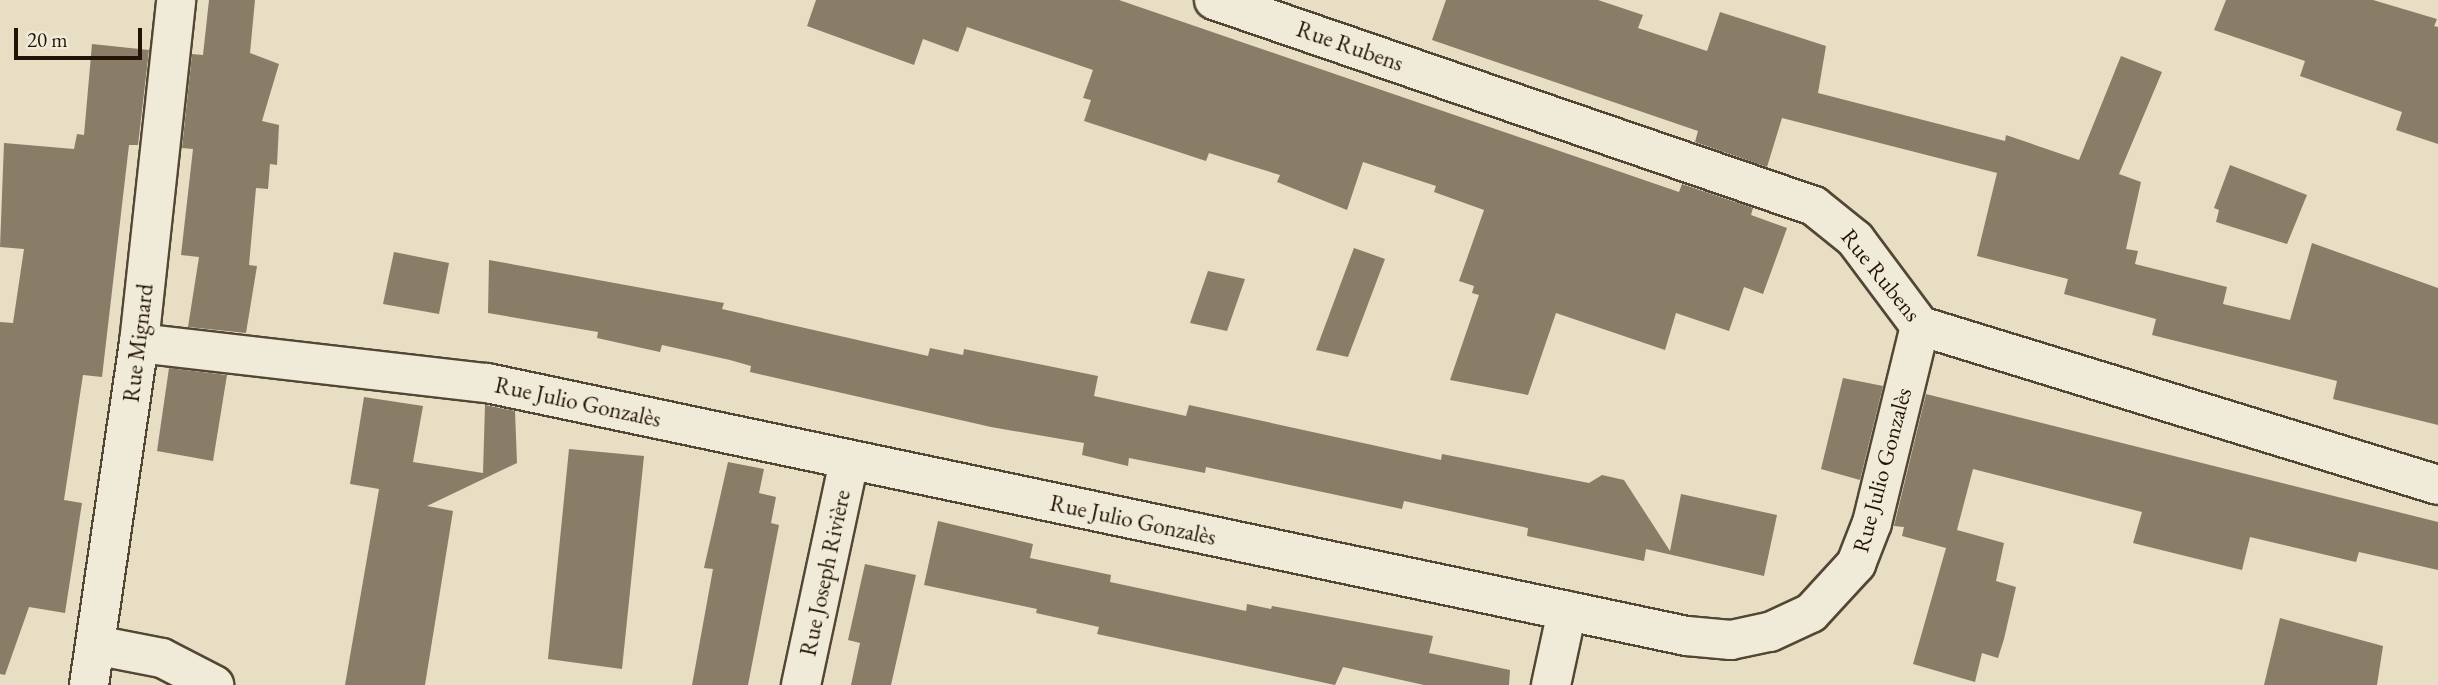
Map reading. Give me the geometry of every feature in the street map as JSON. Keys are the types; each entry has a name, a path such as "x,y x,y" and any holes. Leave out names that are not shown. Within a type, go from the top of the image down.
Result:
{"street":[{"name":"Rue Mignard","path":"89,685 139,343 176,0"},
{"name":"Rue Rubens","path":"1214,0 1814,206 1855,239 1920,326 2438,485"},
{"name":"Rue Julio Gonzalès","path":"139,343 487,383 1686,636 1731,640 1791,624 1827,601 1850,574 1865,546 1920,326"},
{"name":"Rue Joseph Rivière","path":"802,685 849,461"},
{"path":"1551,685 1567,611"},
{"path":"95,645 162,658 214,685"}],"building":[{"path":"209,0 255,0 250,53 279,64 262,121 279,125 277,165 270,164 268,189 256,188 249,265 257,266 246,333 188,327 199,257 181,255 193,149 182,148 192,54 203,55"},
{"path":"816,0 1119,0 1679,192 1682,184 1753,208 1751,215 1787,228 1763,294 1744,287 1729,331 1676,313 1665,350 1556,313 1528,395 1450,380 1479,295 1472,293 1474,286 1459,281 1484,210 1434,192 1436,186 1363,162 1347,210 1277,182 1280,175 1209,153 1206,161 1084,121 1091,100 1083,98 1093,70 967,27 958,52 923,39 914,65 807,26"},
{"path":"1446,0 1598,0 1643,15 1638,28 1707,51 1720,12 1826,46 1818,93 2005,141 2006,135 2079,160 2121,56 2162,72 2119,174 2141,182 2126,249 2138,251 2135,264 2227,287 2223,304 2290,320 2312,243 2438,288 2438,425 2333,399 2337,381 2152,335 2156,319 2064,294 2068,279 1977,256 1997,173 1782,118 1767,167 1695,142 1698,131 1432,40"},
{"path":"2226,0 2373,0 2437,19 2434,26 2438,27 2438,144 2396,130 2402,112 2300,76 2305,61 2214,30"},
{"path":"92,44 149,50 138,145 129,145 102,377 83,375 64,500 82,503 65,613 29,607 5,675 0,674 0,322 13,323 24,249 0,247 4,143 74,149 77,134 84,135"},
{"path":"2230,165 2307,195 2287,244 2216,222 2219,210 2214,208"},
{"path":"1354,248 1385,259 1348,357 1316,350"},
{"path":"394,252 449,263 439,314 383,304"},
{"path":"489,260 724,303 722,309 928,356 930,348 963,355 964,349 1098,376 1094,396 1186,416 1189,405 1441,460 1442,454 1589,483 1602,475 1624,480 1670,551 1681,494 1777,515 1764,576 1646,549 1644,561 1527,536 1528,528 1404,501 1402,509 1206,467 1205,473 1129,458 1128,466 1082,455 1084,443 991,427 750,372 751,366 662,345 660,352 597,338 598,332 488,313"},
{"path":"1208,271 1245,279 1227,331 1190,323"},
{"path":"169,368 227,375 213,461 157,451"},
{"path":"1843,378 1883,386 1860,480 1821,469"},
{"path":"1926,394 2438,522 2438,570 2359,552 2356,562 2250,537 2242,570 2133,543 2142,512 1973,469 1957,530 2004,543 1996,581 2016,587 2004,639 1998,658 1982,653 1975,682 1913,664 1946,548 1902,536 1904,527 1894,526"},
{"path":"364,397 423,406 413,462 483,473 485,405 515,411 517,463 427,506 453,511 425,685 345,685 379,489 350,484"},
{"path":"569,449 644,456 622,669 548,659"},
{"path":"728,462 764,469 759,493 776,497 771,523 779,525 748,685 692,685 713,569 704,568"},
{"path":"938,521 1033,544 1030,558 1111,575 1110,582 1246,611 1247,604 1271,609 1272,606 1433,636 1429,653 1510,670 1509,685 1424,685 1343,667 1335,685 1097,634 1099,627 1036,613 1037,609 924,585"},
{"path":"865,564 916,575 891,685 851,685 860,643 848,640"},
{"path":"2280,618 2383,646 2377,685 2264,685"}]}
